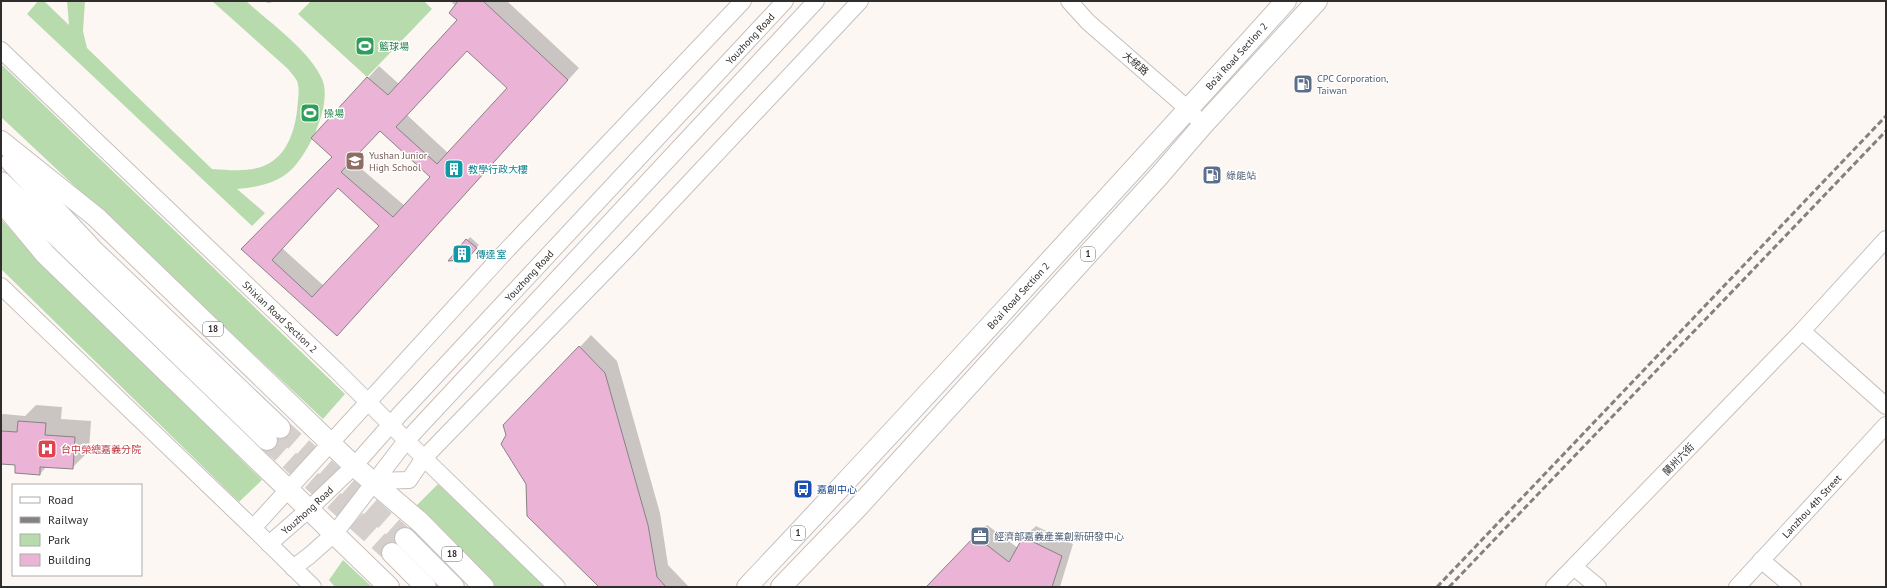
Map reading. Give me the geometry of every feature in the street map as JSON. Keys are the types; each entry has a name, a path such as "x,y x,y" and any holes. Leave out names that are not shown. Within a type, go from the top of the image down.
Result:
{"main road":[{"name":"Bo'ai Road Section 2","path":"747,587 858,470 1286,1"},
{"name":"1","path":"781,587 859,506 1317,1"},
{"name":"18","path":"1,141 96,217 354,466 374,481 420,522 484,587"},
{"name":"18","path":"1,151 94,251 274,434 1,182"},
{"path":"1,201 45,254 308,510 335,533 389,587"},
{"name":"18","path":"405,538 454,587"},
{"path":"392,553 426,587"}],"street":[{"path":"253,528 505,252 744,1"},
{"name":"Youzhong Road","path":"269,544 308,510 354,466 391,424 785,1"},
{"path":"293,568 335,533 406,441 816,1"},
{"path":"374,481 409,480 424,458 627,249 860,1"},
{"name":"大統路","path":"1069,1 1088,22 1188,109 1203,125"},
{"name":"Shixian Road Section 2","path":"1,50 391,424 406,441 557,587"},
{"name":"蘭州六街","path":"1554,587 1802,331 1886,240"},
{"path":"1,286 313,587"},
{"path":"1802,331 1886,406"},
{"name":"Lanzhou 4th Street","path":"1737,587 1886,425"},
{"path":"1761,560 1794,587"},
{"path":"1574,567 1598,587"}],"green space":[{"name":"操場","path":"38,1 44,1 69,25 67,1 85,1 83,31 87,48 212,169 249,170 271,163 285,148 290,139 296,119 299,92 297,81 288,69 212,1 246,1 299,47 316,68 322,79 325,89 322,114 312,140 291,170 273,182 259,186 237,189 265,213 252,226 27,14"},
{"name":"籃球場","path":"311,1 424,1 432,9 367,77 298,14"},
{"path":"1,64 345,394 323,419 1,117"},
{"path":"1,219 19,239 262,480 239,502 1,269"},
{"path":"438,484 546,587 494,587 415,507"},
{"path":"343,560 372,587 335,587 329,580"}],"building":[{"name":"教學行政大樓","path":"458,1 483,1 568,80 337,336 241,249 332,157 311,138 367,77 388,95 457,20 449,13","holes":["467,51 507,88 437,164 396,127","380,131 430,177 393,217 341,172","338,188 379,226 312,297 272,260"]},
{"name":"傳達室","path":"466,239 477,248 466,260 448,261"},
{"path":"579,346 605,373 648,525 657,577 666,587 599,587 527,516 526,484 501,444 506,435 503,425"},
{"path":"18,421 46,423 45,435 75,437 73,469 40,467 40,475 15,473 15,465 1,464 1,431 17,432"},
{"path":"975,536 1009,562 1023,537 1062,556 1052,587 926,587"}],"tunnel":[{"path":"280,428 405,538"},
{"path":"267,440 392,553"}],"railway":[{"path":"1437,587 1886,116"},
{"path":"1449,587 1886,131"}],"place":[{"name":"籃球場","path":"365,46"},
{"name":"CPC Corporation, Taiwan","path":"1303,84"},
{"name":"操場","path":"310,113"},
{"name":"Yushan Junior High School","path":"355,161"},
{"name":"教學行政大樓","path":"454,169"},
{"name":"綠能站","path":"1212,175"},
{"name":"傳達室","path":"462,254"},
{"name":"台中榮總嘉義分院","path":"47,449"},
{"name":"嘉創中心","path":"803,489"},
{"name":"經濟部嘉義產業創新研發中心","path":"980,536"}]}
